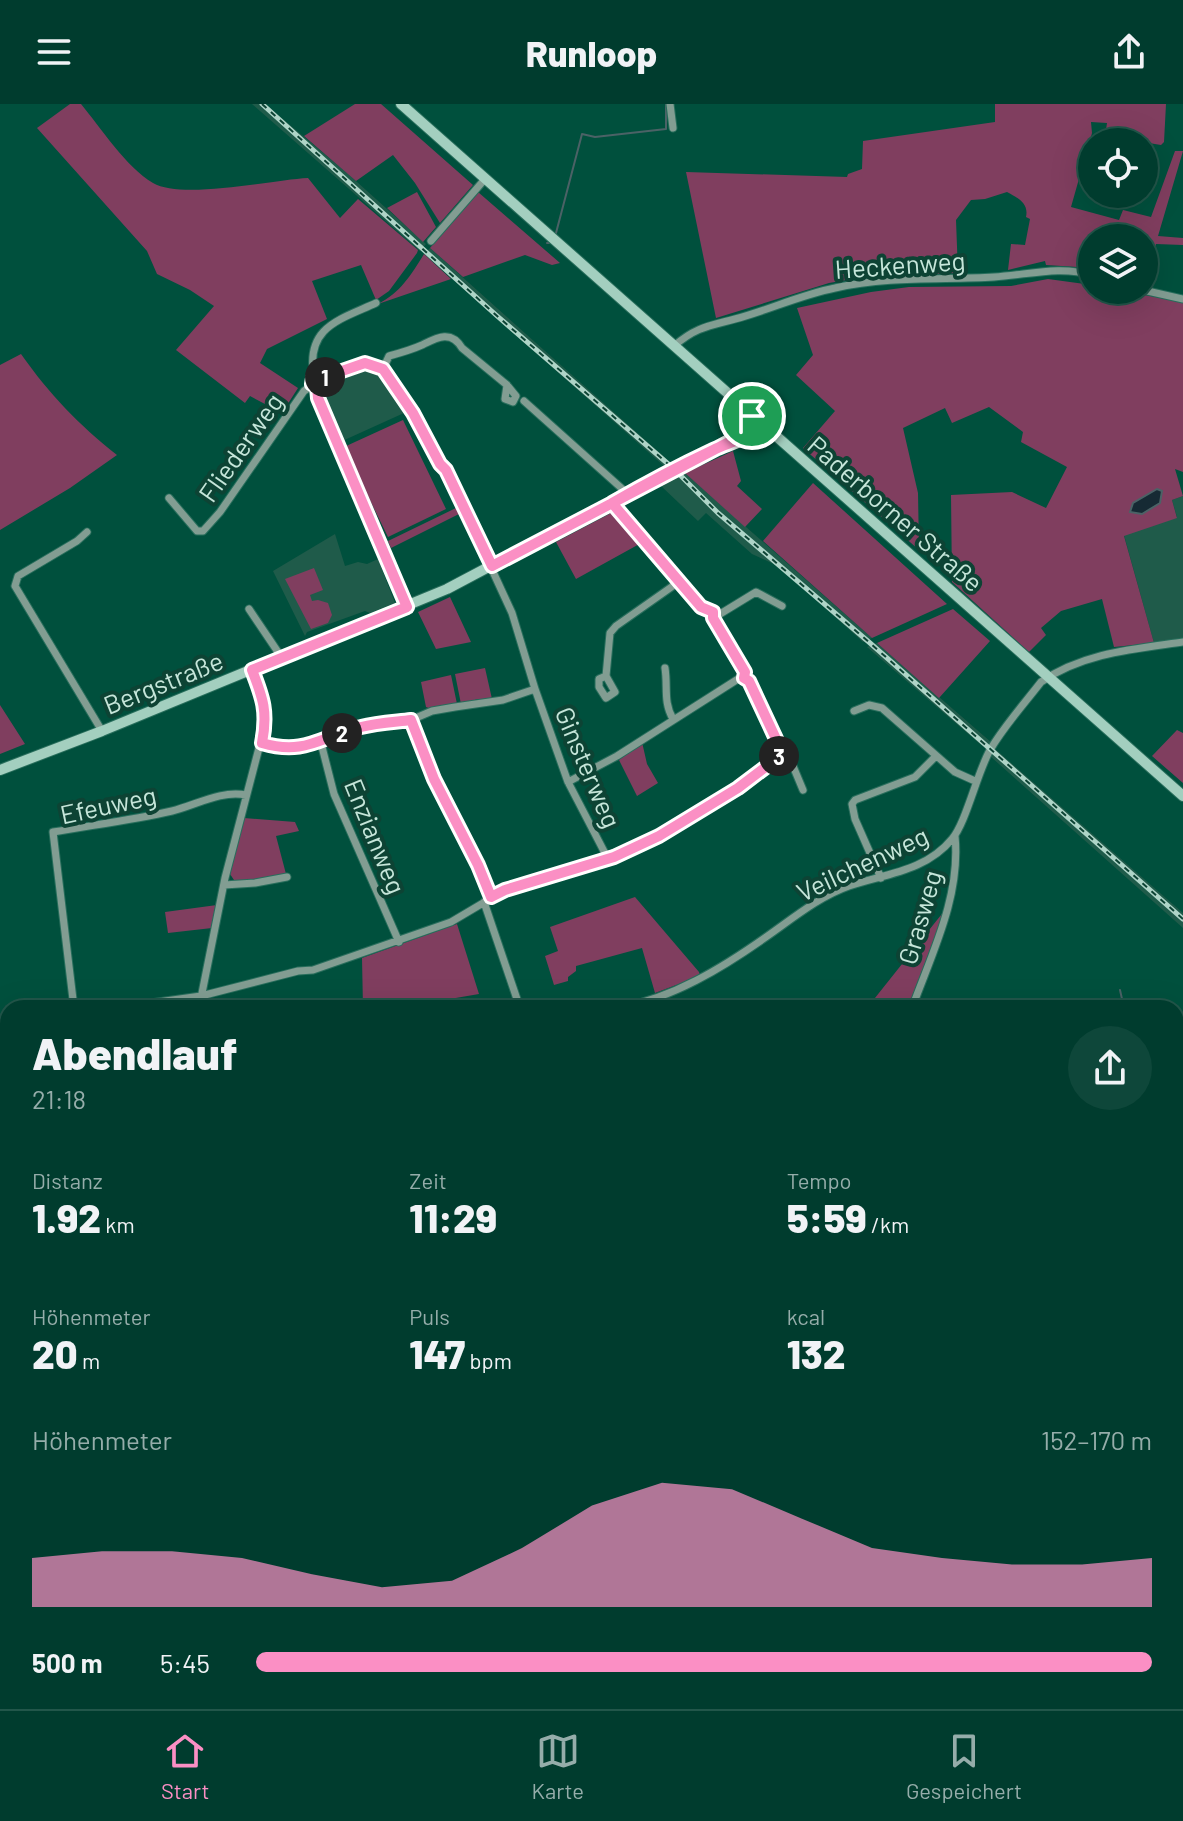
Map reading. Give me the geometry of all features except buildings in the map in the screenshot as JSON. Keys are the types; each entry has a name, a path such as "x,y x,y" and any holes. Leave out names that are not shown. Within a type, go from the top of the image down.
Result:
{"main road":[{"name":"Paderborner Straße","path":"401,104 1183,796"},
{"name":"Bergstraße","path":"729,442 752,416"},
{"name":"Bergstraße","path":"0,770 407,607 729,442 755,432 763,424"}],"street":[{"path":"670,104 673,128"},
{"path":"431,241 485,179"},
{"name":"Heckenweg","path":"674,346 687,334 708,324 735,319 833,288 870,281 1078,271"},
{"path":"1158,293 1183,299"},
{"path":"376,303 331,324 316,341 313,353 318,398 407,607"},
{"path":"316,382 365,363 383,369 389,356 437,336 446,336 460,343 507,385"},
{"name":"Ginsterweg","path":"201,996 298,971 313,970 399,942 451,922 505,890 608,859 568,782 512,613 492,566 446,470 383,369"},
{"name":"Fliederweg","path":"169,498 197,531 203,531 220,512 304,391 316,382"},
{"path":"524,401 628,494"},
{"path":"612,503 701,607 720,614 756,592 782,606"},
{"path":"87,532 18,576 15,586 102,731"},
{"path":"606,676 609,638 616,626 680,581"},
{"path":"249,609 282,658"},
{"path":"713,612 713,618 745,672 744,678"},
{"path":"1048,677 1068,666 1102,655 1183,642"},
{"path":"665,668 666,707 673,719"},
{"path":"200,1000 224,885 266,718 252,670"},
{"name":"Veilchenweg","path":"647,1000 705,976 734,959 819,899 848,886 921,863 940,852 955,836 975,781 997,740 1048,677"},
{"path":"568,782 617,756 744,678 749,681 777,741 779,757"},
{"path":"262,743 299,747 321,743 361,727 411,720 432,711 503,700 535,689"},
{"path":"854,711 869,705 882,708 955,772 975,781"},
{"path":"411,720 434,779 478,865 502,957 517,1000"},
{"name":"Enzianweg","path":"321,743 334,794 399,942"},
{"path":"881,878 855,819 852,804 855,800 915,777 936,756"},
{"path":"779,757 793,766 803,790"},
{"path":"608,859 659,836 738,788 779,757"},
{"name":"Efeuweg","path":"73,1000 53,832 177,810 206,799 246,795"},
{"name":"Grasweg","path":"915,1000 946,917 957,851 955,836"},
{"path":"224,885 287,877"},
{"path":"172,1000 201,996"}],"shaded area":[{"path":"70,104 81,104 124,157 153,183 184,190 308,178 340,218 358,199 418,250 417,253 389,291 376,300 361,265 312,281 327,319 267,349 260,363 298,388 282,413 250,396 245,403 176,350 214,306 157,274 147,251 37,128"},
{"path":"252,104 265,104 426,244 420,251"},
{"path":"355,104 381,104 473,185 440,223 393,155 356,181 304,136"},
{"path":"995,104 1166,104 1164,142 1161,145 1158,145 1158,128 1106,128 1107,123 1091,122 1092,128 1078,128 1078,182 1071,207 1119,220 1123,210 1151,217 1154,208 1158,208 1158,198 1175,151 1183,151 1158,236 1158,224 1078,224 1078,267 1046,265 1045,261 1008,270 1011,244 1025,245 1030,219 1026,217 1022,202 1007,192 971,200 956,220 958,273 869,276 829,283 716,318 686,172 847,177 862,169 863,141 995,122"},
{"path":"417,192 436,227 423,242 387,208"},
{"path":"478,192 560,263 552,265 525,255 463,277 430,248"},
{"path":"1158,236 1183,238 1183,245 1158,244"},
{"path":"430,248 671,463 664,466 424,254"},
{"path":"424,254 451,279 378,304 399,289"},
{"path":"1048,279 1078,283 1078,304 1158,304 1158,297 1183,302 1183,472 1175,469 1183,496 1172,500 1177,518 1124,536 1154,643 1114,647 1102,599 1061,611 1041,628 1046,635 1029,652 952,582 951,495 1012,492 1046,508 1067,467 1021,442 1023,432 989,407 952,423 945,408 903,428 918,493 919,550 803,448 835,411 796,375 813,355 797,308 909,287 1011,286"},
{"path":"21,354 65,408 117,455 70,488 0,530 0,365"},
{"path":"363,371 379,374 404,413 340,442 321,395 332,384"},
{"path":"403,420 446,509 388,537 344,447"},
{"path":"733,451 741,481 737,486 762,509 745,527 685,473"},
{"path":"685,473 872,638 863,642 778,566 752,554 706,513 698,521 660,485"},
{"path":"813,483 947,604 872,638 763,541"},
{"path":"1157,489 1162,491 1160,503 1142,514 1130,512 1133,503"},
{"path":"1183,496 1183,639 1154,643 1124,535 1177,517 1172,500"},
{"path":"456,508 459,514 391,548 388,541"},
{"path":"615,511 643,542 576,579 556,542"},
{"path":"335,534 345,566 358,562 367,564 378,559 395,603 307,632 305,636 273,571"},
{"path":"314,568 323,590 310,595 312,601 328,603 332,615 328,623 311,629 285,579"},
{"path":"450,597 471,642 436,649 418,612"},
{"path":"953,609 990,641 939,698 877,643"},
{"path":"877,643 992,743 987,750 867,647"},
{"path":"485,668 492,699 461,704 455,674"},
{"path":"451,675 457,704 431,709 426,707 421,682"},
{"path":"0,705 25,744 0,754"},
{"path":"1177,730 1183,733 1183,783 1152,756"},
{"path":"642,742 647,764 658,783 637,796 619,760"},
{"path":"994,748 1183,913 1183,928 990,756"},
{"path":"244,818 295,822 299,831 276,836 286,874 236,883 230,874"},
{"path":"635,897 700,976 655,993 642,948 576,966 568,981 554,985 545,956 558,951 550,927"},
{"path":"217,905 212,928 168,933 165,912"},
{"path":"945,910 911,1000 873,1000"},
{"path":"457,924 479,994 444,1000 363,1000 362,958"}],"waterway":[{"path":"556,233 582,134 595,137 666,129 666,104"},
{"path":"1120,990 1122,1000"}],"railway":[{"path":"262,104 496,315 674,469 718,513 1183,919"}],"route":[{"path":"752,416 729,442 674,469 492,566 465,511 464,502 413,413 383,369 365,363 322,378 313,378 312,384 317,387 318,398 407,607 252,670 262,694 266,718 262,743 299,747 321,743 361,727 411,720 434,779 491,897 614,857 659,836 738,788 775,762 779,757 777,741 749,681 744,678 745,672 713,618 713,612 701,607 612,503 674,469 694,459 729,442 755,432 763,424 752,416"}]}
